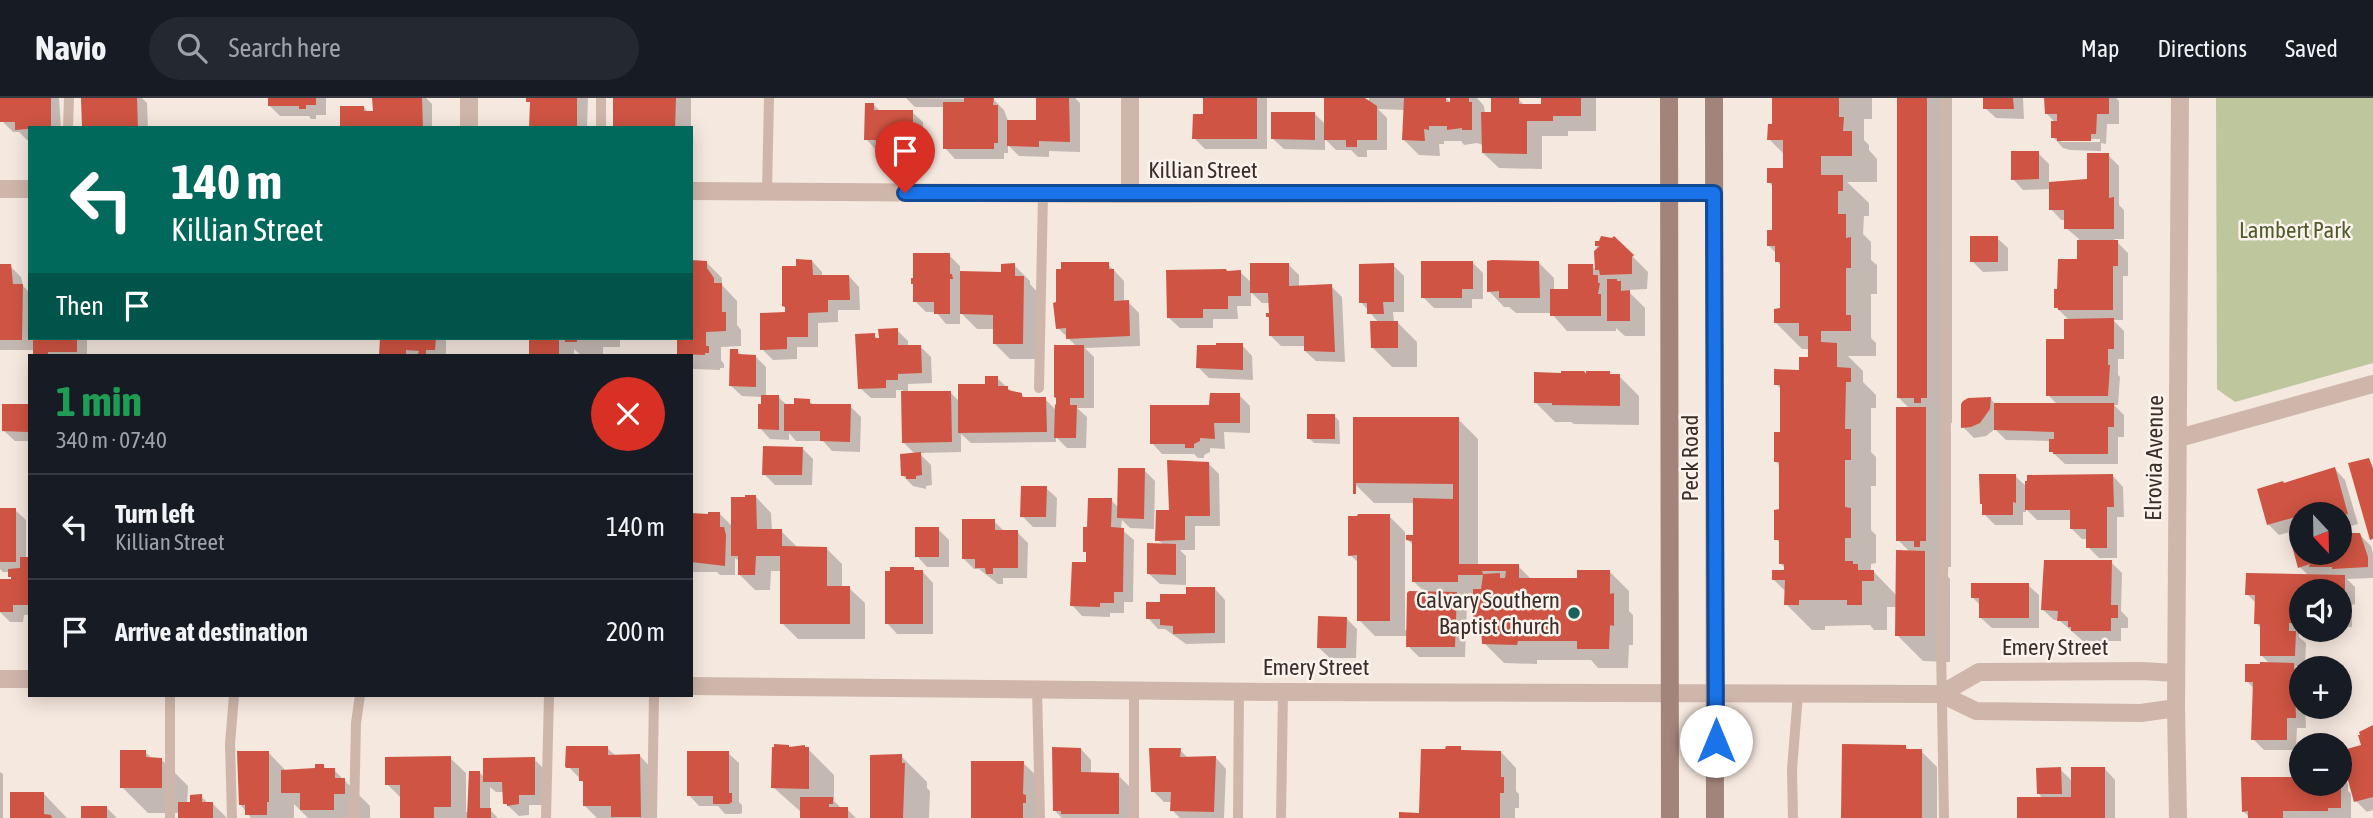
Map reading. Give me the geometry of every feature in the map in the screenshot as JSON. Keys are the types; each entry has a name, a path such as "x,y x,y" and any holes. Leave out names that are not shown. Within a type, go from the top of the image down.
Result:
{"main road":[{"name":"Peck Road","path":"1669,98 1670,818"},
{"name":"Peck Road","path":"1714,98 1715,818"}],"street":[{"path":"469,98 469,126"},
{"path":"1130,98 1130,194"},
{"name":"Elrovia Avenue","path":"2178,818 2175,708 2180,98"},
{"path":"0,188 28,189"},
{"name":"Killian Street","path":"693,191 1043,194 1714,193"},
{"path":"2179,438 2373,384"},
{"name":"Emery Street","path":"1941,694 1979,672 2176,673"},
{"path":"0,679 28,680"},
{"name":"Emery Street","path":"693,686 1283,692 1941,694 1976,711 2141,712 2175,708"}],"lane":[{"path":"68,126 69,98"},
{"path":"601,98 601,126"},
{"path":"766,192 769,98"},
{"path":"1944,818 1941,694 1946,468 1945,98"},
{"path":"1039,388 1043,194"},
{"path":"1037,689 1040,818"},
{"path":"1134,690 1134,818"},
{"path":"1238,818 1239,691"},
{"path":"1281,818 1283,692"},
{"path":"1793,818 1792,769 1798,694"},
{"path":"170,697 170,818"},
{"path":"232,818 230,744 234,697"},
{"path":"351,818 354,816 356,723 360,697"},
{"path":"546,818 550,697"},
{"path":"652,818 654,697"}],"green space":[{"name":"Lambert Park","path":"2216,98 2373,98 2373,363 2235,402 2217,389"}],"building":[{"path":"0,98 51,98 51,126 28,126 28,129 15,130 15,122 0,122"},
{"path":"81,98 137,98 138,126 82,126"},
{"path":"268,98 316,98 316,105 306,105 306,109 299,109 299,106 268,106"},
{"path":"372,98 422,98 423,126 340,126 340,106 364,106 364,111 373,111"},
{"path":"526,98 577,98 577,126 529,126 530,102 526,102"},
{"path":"613,98 676,98 675,126 613,126"},
{"path":"964,98 994,98 993,105 998,105 998,143 994,143 994,149 943,149 943,102 964,102"},
{"path":"1036,98 1069,98 1070,142 1039,141 1039,147 1007,146 1007,120 1036,120"},
{"path":"1203,98 1257,98 1257,139 1192,139 1193,114 1203,114"},
{"path":"1324,98 1365,98 1377,106 1377,140 1357,140 1357,147 1346,147 1346,140 1324,140"},
{"path":"1404,98 1446,98 1446,102 1450,102 1450,98 1469,98 1469,102 1472,102 1472,130 1447,130 1447,126 1429,126 1429,130 1424,129 1425,141 1402,140"},
{"path":"1491,98 1519,98 1519,104 1541,104 1541,98 1581,98 1581,116 1553,116 1553,121 1527,121 1527,154 1482,153 1481,112 1491,112"},
{"path":"1772,98 1839,98 1839,117 1844,117 1843,131 1852,131 1852,156 1821,156 1821,175 1843,175 1843,191 1838,191 1838,214 1846,214 1846,238 1851,237 1851,268 1846,268 1846,315 1851,315 1851,331 1821,331 1821,342 1837,343 1837,367 1851,368 1851,382 1846,382 1845,429 1851,429 1851,460 1845,460 1845,507 1851,508 1851,538 1845,538 1845,561 1858,564 1858,570 1874,570 1874,581 1862,581 1862,605 1847,605 1847,600 1799,600 1799,605 1784,605 1785,580 1772,580 1772,570 1784,570 1784,564 1779,564 1779,540 1774,540 1774,510 1779,509 1779,462 1774,462 1774,432 1780,432 1780,385 1774,385 1774,369 1799,370 1799,357 1808,357 1808,336 1799,336 1799,323 1774,323 1774,309 1780,308 1780,262 1775,262 1775,246 1767,246 1767,230 1772,230 1772,183 1767,183 1767,168 1783,168 1783,140 1767,140 1768,124 1772,124"},
{"path":"1897,98 1927,98 1927,398 1921,398 1921,403 1914,403 1914,398 1897,398"},
{"path":"1983,98 2013,98 2014,109 1983,109"},
{"path":"2044,98 2109,98 2109,114 2097,114 2096,134 2091,134 2091,141 2057,141 2057,138 2051,138 2051,121 2057,121 2057,114 2045,114"},
{"path":"865,103 874,103 874,110 913,110 913,142 876,143 876,140 864,140"},
{"path":"1271,112 1315,112 1315,140 1271,139"},
{"path":"2011,151 2039,151 2039,179 2011,180"},
{"path":"2087,153 2109,153 2109,198 2114,197 2114,229 2064,229 2064,210 2049,210 2049,182 2087,179"},
{"path":"1601,236 1614,236 1634,255 1632,274 1600,275 1599,270 1595,270 1594,251 1600,246 1595,246 1595,241 1599,241"},
{"path":"1970,236 1998,236 1998,262 1970,262"},
{"path":"2077,240 2118,240 2118,266 2113,266 2113,310 2054,308 2058,259 2077,259"},
{"path":"913,253 950,253 950,274 953,279 950,279 950,314 934,314 934,302 913,302"},
{"path":"796,259 812,260 813,275 849,275 850,300 828,300 828,312 808,313 808,337 787,337 787,349 760,350 760,313 785,312 785,307 782,306 782,266 796,266"},
{"path":"693,260 707,261 707,268 714,278 714,283 722,283 722,312 726,312 726,331 706,332 709,353 705,355 677,354 677,340 693,340"},
{"path":"1421,261 1473,261 1473,289 1462,289 1462,298 1421,298"},
{"path":"1487,261 1539,261 1540,298 1499,298 1499,291 1487,292"},
{"path":"1061,262 1109,262 1109,269 1114,269 1114,301 1129,300 1130,336 1066,339 1066,328 1056,329 1053,303 1056,302 1056,269 1061,269"},
{"path":"1015,263 1015,276 1024,276 1023,344 993,344 993,315 960,314 960,271 1001,272 1001,264"},
{"path":"1250,263 1289,263 1289,286 1332,284 1335,352 1304,351 1304,336 1269,336 1269,317 1266,317 1266,313 1269,313 1268,293 1250,293"},
{"path":"1394,263 1394,302 1383,302 1384,314 1367,314 1367,303 1359,303 1359,264"},
{"path":"0,264 11,264 13,284 23,284 22,340 0,340"},
{"path":"1568,264 1593,264 1593,275 1598,275 1600,283 1598,294 1601,294 1601,316 1550,316 1550,289 1568,289"},
{"path":"1166,270 1241,270 1241,296 1228,296 1228,309 1203,309 1203,318 1167,318"},
{"path":"1607,279 1621,281 1621,291 1630,290 1630,321 1607,321"},
{"path":"2114,318 2114,349 2108,349 2108,396 2046,396 2046,339 2064,339 2064,319"},
{"path":"1370,321 1398,321 1398,348 1371,348"},
{"path":"898,328 898,345 921,345 922,373 898,374 898,380 886,380 886,388 858,389 855,334 875,333 875,338 879,338 878,329"},
{"path":"33,340 77,340 77,352 33,354"},
{"path":"380,340 436,340 435,350 426,350 426,354 406,350 406,354 379,354"},
{"path":"529,340 559,340 559,354 529,354"},
{"path":"1243,343 1243,370 1196,368 1197,345"},
{"path":"1054,345 1084,345 1084,398 1070,398 1070,405 1077,405 1076,438 1054,438"},
{"path":"730,349 738,349 738,354 756,355 756,387 729,386"},
{"path":"1584,371 1586,374 1586,371 1610,371 1610,374 1620,374 1620,406 1534,403 1534,372"},
{"path":"985,376 998,376 998,386 1008,386 1008,390 1022,393 1022,397 1046,397 1047,432 958,433 958,384 985,384"},
{"path":"901,391 951,391 952,442 902,443"},
{"path":"1210,393 1240,393 1240,423 1214,423 1215,439 1200,438 1194,448 1185,448 1185,444 1150,444 1150,405 1209,405"},
{"path":"761,395 779,395 779,430 758,429 758,404 761,404"},
{"path":"1991,397 1990,409 1980,423 1961,428 1963,401 1968,398"},
{"path":"794,398 810,399 810,404 851,404 850,442 820,441 820,431 784,431 784,404 794,404"},
{"path":"1994,403 2114,403 2114,427 2108,427 2108,454 2053,454 2049,452 2049,439 2054,439 2054,432 1994,430"},
{"path":"2,404 28,404 28,432 2,431"},
{"path":"1896,407 1926,407 1926,541 1920,541 1920,547 1914,547 1914,541 1896,541"},
{"path":"1307,414 1335,414 1335,439 1307,439"},
{"path":"1353,417 1459,417 1459,564 1519,564 1519,578 1577,578 1577,570 1610,570 1610,594 1614,593 1614,626 1610,625 1609,649 1577,649 1577,641 1518,641 1517,645 1482,644 1481,627 1473,628 1473,589 1481,589 1483,575 1458,575 1458,582 1412,582 1412,541 1406,540 1406,535 1413,535 1413,498 1453,499 1453,484 1356,483 1356,494 1353,494","holes":["1482,571 1506,571 1505,578 1500,578 1500,573 1483,574"]},
{"path":"763,446 803,447 802,475 762,475"},
{"path":"921,452 922,475 916,476 916,479 901,476 900,454"},
{"path":"2369,458 2373,468 2373,539 2370,540 2348,463"},
{"path":"1167,460 1209,462 1210,516 1185,516 1185,540 1155,541 1156,510 1169,510"},
{"path":"2335,467 2345,502 2289,502 2289,519 2267,525 2257,489 2283,481 2284,483"},
{"path":"1118,468 1145,468 1144,519 1117,518"},
{"path":"1979,474 2016,474 2016,503 2013,502 2013,515 1982,515"},
{"path":"2113,474 2114,507 2107,507 2107,548 2086,548 2086,529 2070,529 2070,510 2025,510 2027,475"},
{"path":"1021,486 1047,486 1046,517 1020,517"},
{"path":"756,495 757,529 782,529 782,546 827,547 827,586 850,586 850,624 780,624 780,556 756,556 755,575 738,575 738,556 731,556 731,497"},
{"path":"1088,498 1112,498 1111,527 1124,528 1123,592 1114,592 1114,603 1100,603 1100,607 1070,606 1072,562 1086,562 1086,552 1083,552 1083,527 1087,527"},
{"path":"0,508 16,508 16,562 0,562"},
{"path":"720,512 720,527 724,527 726,535 725,566 693,562 693,513"},
{"path":"1390,514 1390,621 1357,621 1357,555 1348,556 1348,516"},
{"path":"962,519 995,519 995,530 1018,530 1018,568 993,568 993,574 986,574 985,568 975,568 975,559 962,559"},
{"path":"915,527 939,527 939,557 915,557"},
{"path":"2352,533 2360,533 2368,557 2368,567 2309,567 2352,565"},
{"path":"1147,543 1176,544 1176,575 1147,574"},
{"path":"1896,550 1925,551 1925,636 1895,636"},
{"path":"20,557 28,557 28,605 13,605 13,612 0,612 0,579 11,579 8,577 8,569 20,568"},
{"path":"2044,560 2112,560 2111,605 2118,605 2118,618 2111,618 2111,631 2071,631 2068,621 2057,621 2058,611 2041,610"},
{"path":"890,567 914,567 914,570 923,570 923,624 885,624 885,571 890,571"},
{"path":"2246,573 2345,575 2345,579 2289,579 2289,642 2296,642 2295,656 2260,656 2260,624 2254,624 2255,595 2245,595"},
{"path":"1971,583 2029,583 2029,618 1979,618 1979,598 1971,598"},
{"path":"1186,587 1215,587 1215,633 1173,634 1173,626 1160,625 1160,619 1146,619 1146,602 1160,602 1160,594 1186,594"},
{"path":"1409,591 1457,592 1455,647 1406,647"},
{"path":"1318,616 1347,617 1346,648 1317,648"},
{"path":"2289,663 2287,740 2251,740 2253,682 2245,682 2245,664"},
{"path":"2373,725 2373,797 2354,802 2352,748 2361,745 2359,732"},
{"path":"774,744 809,747 809,789 771,788"},
{"path":"1842,744 1906,745 1906,749 1922,749 1922,818 1841,818"},
{"path":"566,746 608,746 608,755 640,754 641,817 611,817 611,806 583,806 583,781 579,781 579,768 565,766"},
{"path":"1446,746 1461,746 1461,750 1501,751 1504,793 1500,793 1500,818 1399,818 1399,812 1419,813 1421,749 1445,749"},
{"path":"1052,747 1081,748 1081,772 1119,773 1119,814 1061,814 1061,811 1053,811"},
{"path":"1149,748 1181,748 1180,757 1216,756 1214,812 1170,811 1171,792 1151,792"},
{"path":"120,750 146,750 146,757 162,758 162,788 120,788"},
{"path":"237,751 269,751 267,815 245,815 245,805 239,805"},
{"path":"687,751 729,751 729,793 732,793 732,802 713,804 713,796 687,796"},
{"path":"902,754 902,763 905,763 903,818 870,818 870,755"},
{"path":"451,756 451,807 434,807 434,818 400,818 400,785 385,785 385,757"},
{"path":"535,757 535,795 519,795 519,804 503,804 502,782 483,782 483,758"},
{"path":"971,761 1024,761 1023,794 1026,795 1026,803 1023,803 1023,818 971,818"},
{"path":"315,764 324,764 324,768 335,768 335,778 345,778 345,794 334,794 334,810 300,810 300,793 281,793 281,770 315,768"},
{"path":"2061,767 2062,794 2037,794 2036,768"},
{"path":"2071,767 2105,767 2105,818 2017,818 2017,797 2071,797"},
{"path":"469,771 480,771 480,808 491,808 491,818 467,818"},
{"path":"2241,777 2289,777 2289,796 2341,796 2341,808 2328,808 2328,811 2283,811 2283,818 2248,818 2248,811 2242,812"},
{"path":"10,792 44,792 44,814 51,815 52,818 10,818"},
{"path":"202,794 202,802 213,802 213,818 178,818 178,802 190,802 190,795"},
{"path":"800,797 833,797 833,804 829,804 829,807 848,807 848,818 800,818"},
{"path":"81,806 107,806 107,818 81,818"}],"place":[{"name":"Calvary Southern Baptist Church","path":"1574,613"}],"route":[{"path":"905,193 1714,193 1716,741"}]}
